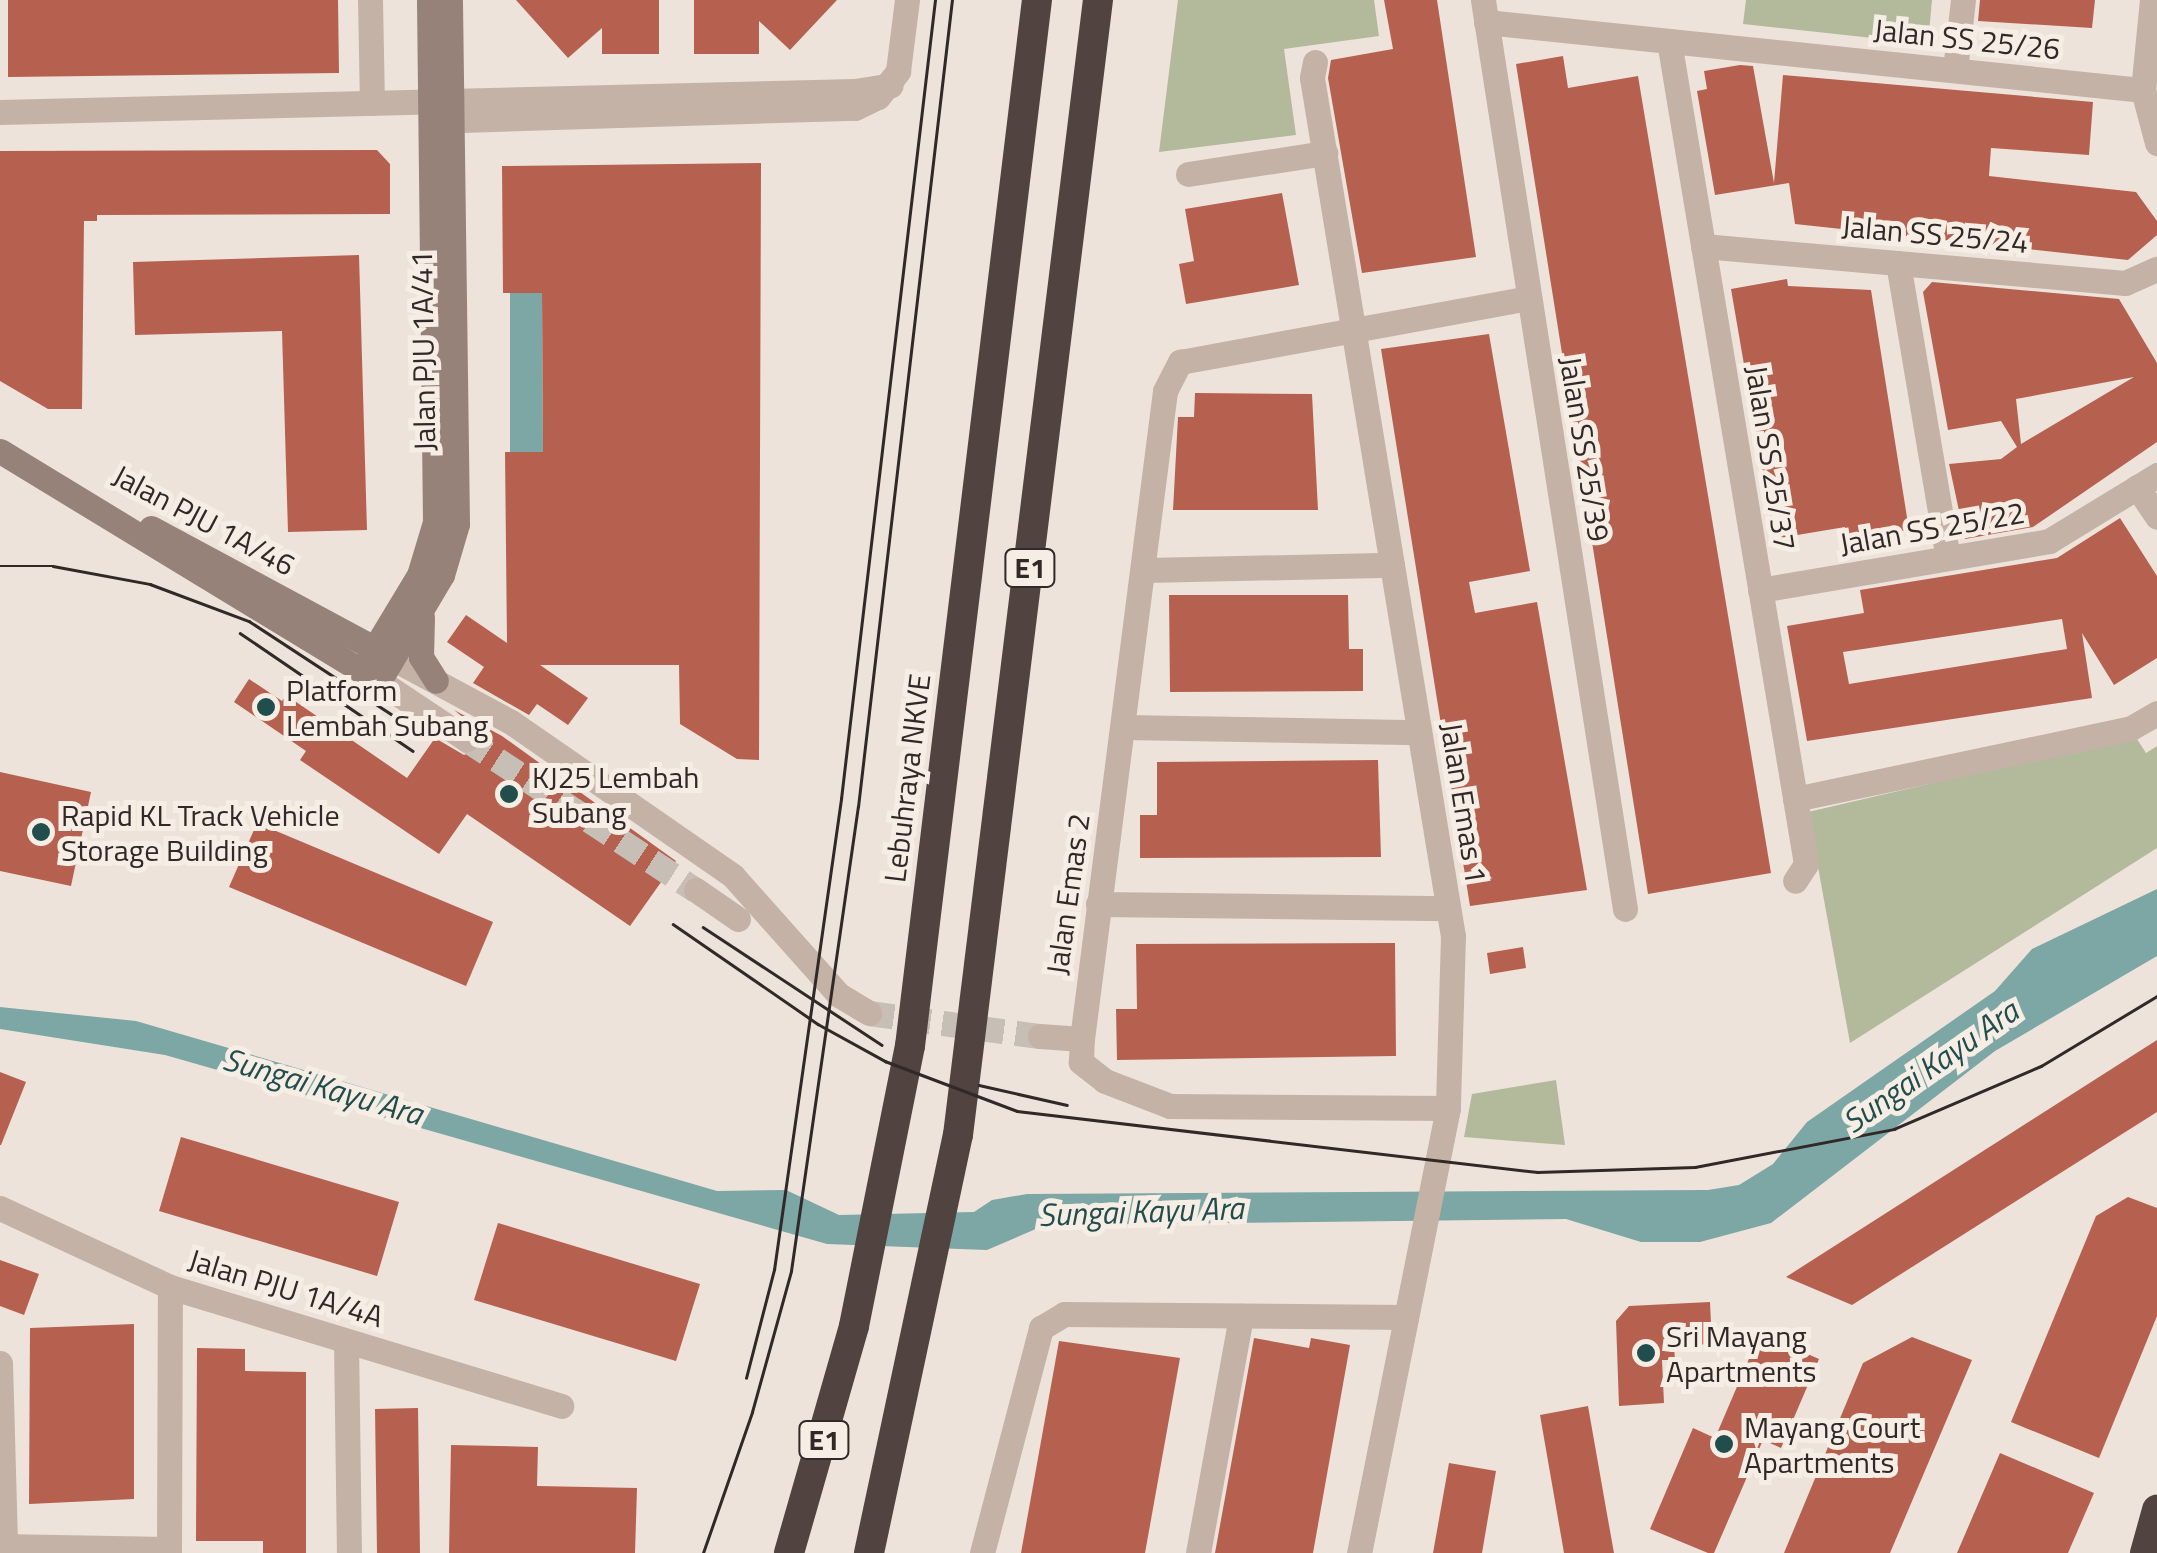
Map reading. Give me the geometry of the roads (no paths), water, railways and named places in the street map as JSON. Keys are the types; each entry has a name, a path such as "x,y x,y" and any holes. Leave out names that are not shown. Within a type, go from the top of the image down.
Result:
{"highway":[{"name":"Lebuhraya NKVE","path":"790,1553 854,1326 898,1108 1037,0"},
{"name":"E1","path":"868,1553 958,1135 1098,0"},
{"path":"2145,1553 2157,1510"}],"street":[{"path":"370,0 372,103"},
{"name":"Jalan PJU 1A/41","path":"384,653 426,602 457,524 441,111 429,0"},
{"name":"Jalan PJU 1A/41","path":"370,676 418,575 435,522 441,111 450,0"},
{"path":"0,112 372,103 441,111 854,92 891,85 908,0"},
{"path":"1955,70 1963,0"},
{"path":"2152,0 2143,90 2157,143"},
{"name":"Jalan SS 25/26","path":"1484,11 1670,41 2143,90"},
{"name":"Jalan SS 25/39","path":"1484,11 1624,909"},
{"name":"Jalan SS 25/37","path":"1670,41 1806,864 1795,882"},
{"name":"Jalan Emas 1","path":"1316,62 1324,152 1448,908 1448,1108 1359,1553"},
{"path":"1188,174 1324,152"},
{"name":"Jalan SS 25/24","path":"1703,246 2125,283 2157,269"},
{"path":"1898,263 1948,558"},
{"path":"1354,330 1529,298"},
{"name":"Jalan Emas 2","path":"1082,1039 1165,391 1180,362 1354,330"},
{"name":"Jalan PJU 1A/46","path":"0,451 510,722 733,876 839,995 869,1013"},
{"name":"Jalan PJU 1A/46","path":"0,451 370,676 466,739"},
{"path":"2147,481 2157,517"},
{"name":"Jalan SS 25/22","path":"1760,590 2048,541 2147,481"},
{"path":"1145,570 1392,565"},
{"path":"426,602 418,642 436,682"},
{"path":"1794,799 2131,728 2157,713"},
{"path":"1124,727 1419,732"},
{"path":"696,890 738,918"},
{"path":"1098,904 1448,908"},
{"path":"1040,1036 1082,1039 1081,1062 1093,1072 1170,1106 1448,1108"},
{"name":"Jalan PJU 1A/4A","path":"0,1208 170,1287 562,1406"},
{"path":"0,1363 2,1546 170,1551 170,1287"},
{"path":"982,1553 1041,1328 1064,1314 1406,1317"},
{"path":"1198,1553 1241,1316"},
{"path":"346,1341 349,1553"}],"water":[{"path":"510,293 542,293 543,452 510,452"},
{"name":"Sungai Kayu Ara","path":"2157,889 2157,956 1995,1051 1771,1223 1700,1242 1641,1242 1566,1219 1045,1225 987,1250 827,1244 165,1055 0,1029 0,1007 136,1021 717,1191 786,1190 839,1215 974,1212 992,1200 1027,1194 1708,1190 1739,1185 1773,1164 1807,1122 1995,991 2032,949"}],"tunnel":[{"path":"466,739 696,890"},
{"path":"869,1013 1040,1036"}],"tram line":[{"path":"746,1378 774,1270 841,799 935,0"},
{"path":"703,1553 752,1412 791,1271 858,807 952,0"},
{"path":"0,566 53,566 150,584 249,621 425,736"},
{"path":"240,633 413,751"},
{"path":"673,924 818,1024 885,1061 1017,1111 1537,1172 1695,1167 1894,1129 2041,1066 2157,996"},
{"path":"703,927 882,1045"},
{"path":"979,1085 1067,1105"}],"place":[{"name":"Platform Lembah Subang","path":"266,707"},
{"name":"KJ25 Lembah Subang","path":"509,794"},
{"name":"Rapid KL Track Vehicle Storage Building","path":"41,832"},
{"name":"Sri Mayang Apartments","path":"1646,1353"},
{"name":"Mayang Court Apartments","path":"1724,1444"}]}
